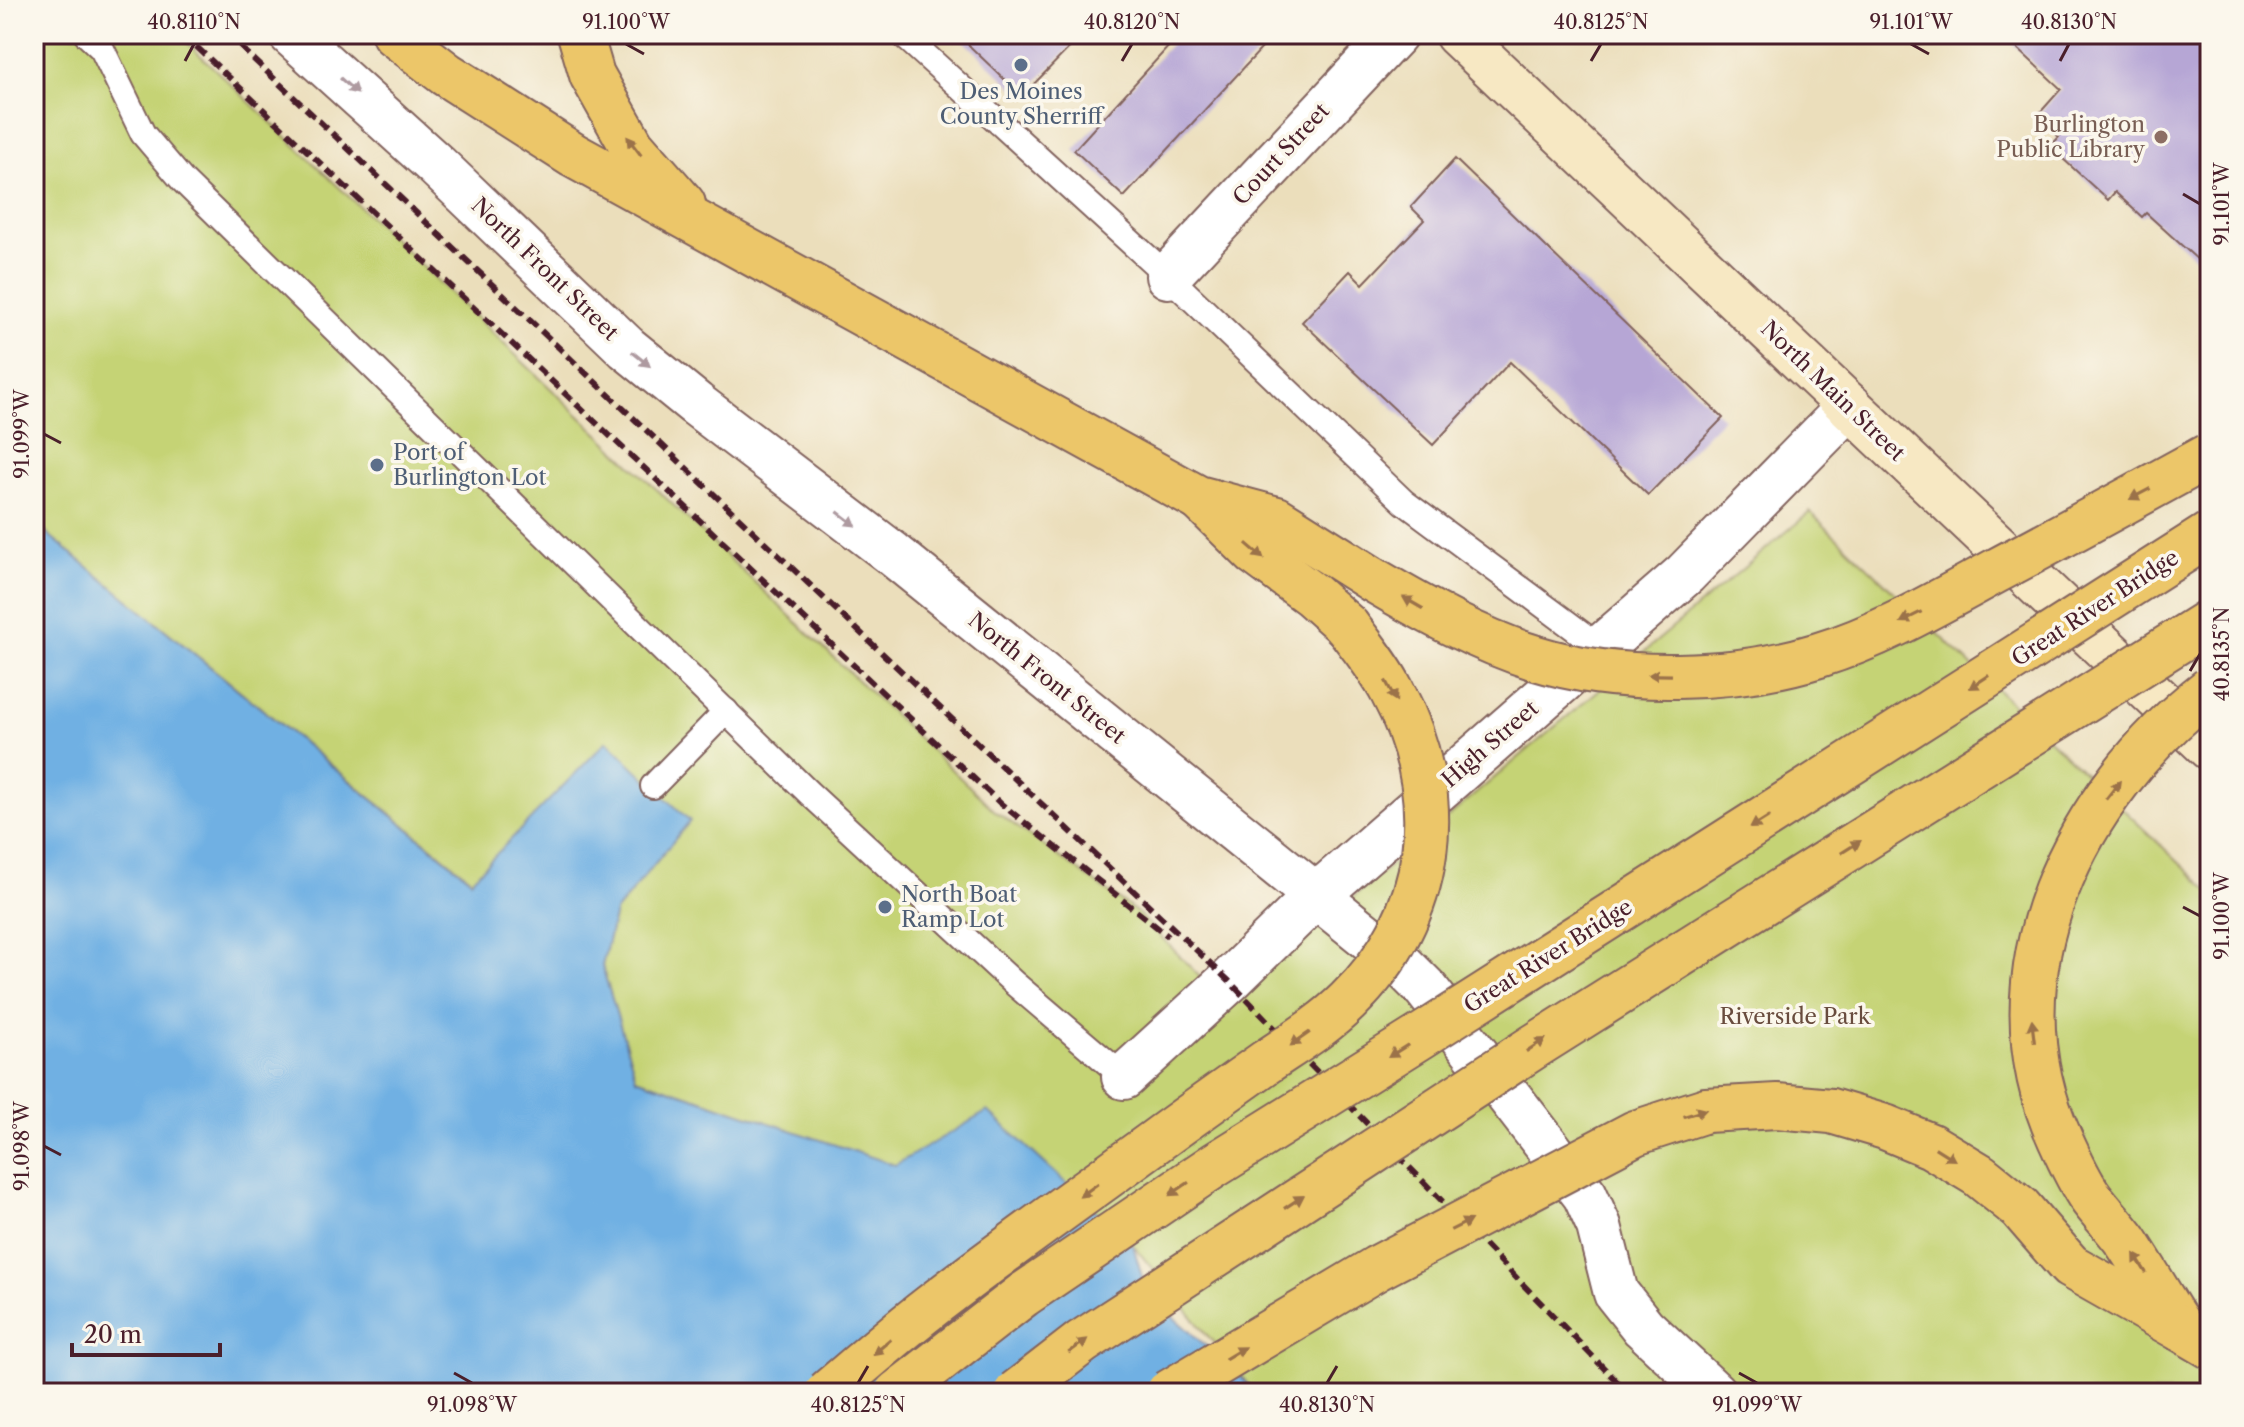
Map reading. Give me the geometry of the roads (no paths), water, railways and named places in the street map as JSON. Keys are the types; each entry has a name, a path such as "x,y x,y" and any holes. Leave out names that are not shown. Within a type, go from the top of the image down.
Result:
{"highway":[{"path":"394,34 501,111 703,227 1198,498 1277,519 1428,611 1485,638 1538,658 1592,670 1691,675 1733,672 1817,656 1889,628 2209,456"},
{"path":"580,34 592,75 632,146 703,227"},
{"path":"827,1393 928,1308 1211,1100 1316,1028 1346,1003 1372,976 1397,939 1415,900 1424,861 1428,822 1410,730 1392,691 1347,626 1312,595 1255,553 1198,498"},
{"name":"Great River Bridge","path":"897,1393 1023,1295 1215,1165 2210,534"},
{"path":"1016,1393 1082,1342 1482,1080 2210,621"},
{"path":"2196,1337 2125,1239 2090,1197 2059,1137 2038,1074 2031,1014 2040,943 2058,882 2088,823 2135,761 2210,689"},
{"path":"1168,1393 1390,1261 1635,1133 1706,1110 1777,1106 1831,1111 1885,1127 1931,1146 1979,1175 2020,1208 2070,1266 2196,1337"}],"main road":[{"name":"North Main Street","path":"1457,34 2210,748"}],"street":[{"name":"North Front Street","path":"291,34 436,165 627,348 893,554 1402,965 1426,989 1585,1195 1599,1226 1616,1293 1643,1327 1714,1393"},
{"name":"Court Street","path":"1168,276 1395,34"},
{"name":"High Street","path":"1124,1077 1316,896 1685,574 1850,406"}],"lane":[{"path":"86,34 102,49 143,134 183,181 726,711 999,970 1124,1077"},
{"path":"902,34 1168,276 1404,502 1601,648"},
{"path":"653,786 726,711"}],"water":[{"path":"34,523 471,880 607,741 690,821 615,912 602,966 636,1078 895,1165 988,1111 1133,1245 1147,1294 1255,1393 34,1393"}],"railway":[{"path":"183,34 1000,803 1168,936"},
{"path":"227,34 1229,981 1628,1393"}],"place":[{"name":"Des Moines County Sherriff","path":"1021,65"},
{"name":"Burlington Public Library","path":"2161,137"},
{"name":"Port of Burlington Lot","path":"377,465"},
{"name":"North Boat Ramp Lot","path":"885,907"}],"park label":[{"name":"Riverside Park","path":"1795,1016"}]}
